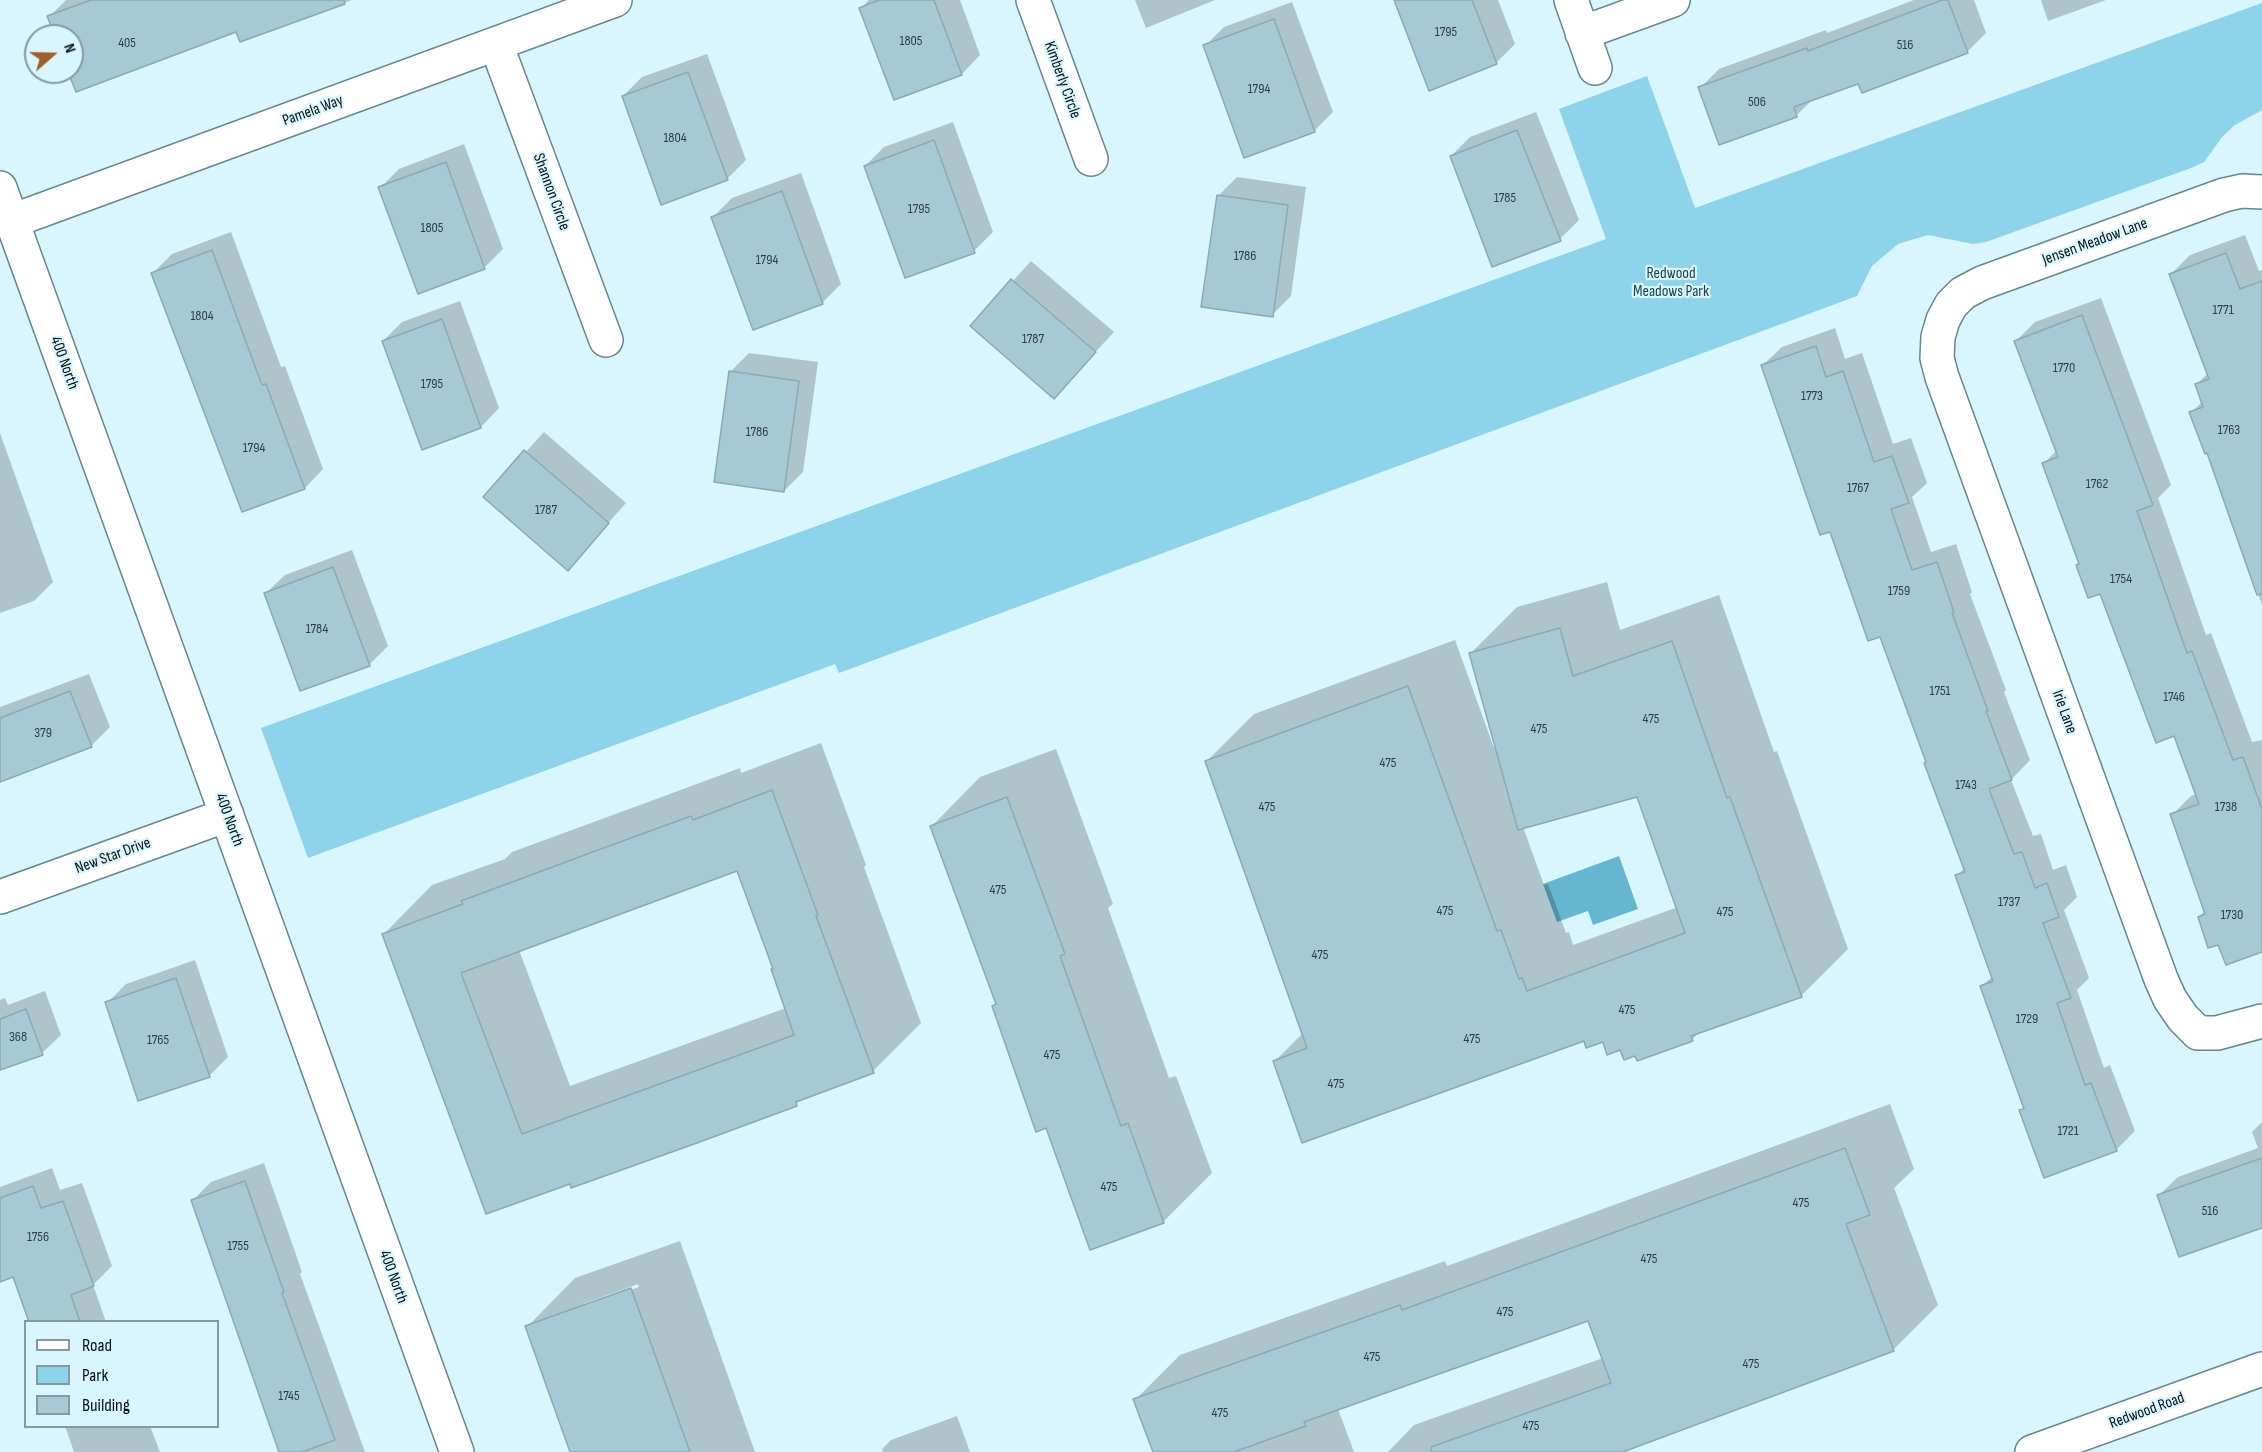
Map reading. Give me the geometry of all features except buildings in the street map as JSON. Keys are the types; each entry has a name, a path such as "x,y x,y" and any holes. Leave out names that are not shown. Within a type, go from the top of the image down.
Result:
{"street":[{"name":"Pamela Way","path":"12,221 615,0"},
{"name":"Kimberly Circle","path":"1033,0 1091,159"},
{"path":"1570,0 1595,68"},
{"path":"1582,33 1673,0"},
{"name":"Shannon Circle","path":"496,44 606,340"},
{"name":"400 North","path":"0,188 457,1452"},
{"name":"Jensen Meadow Lane","path":"1943,320 1951,305 1963,293 1982,283 2224,195 2242,191 2262,192"},
{"name":"Irie Lane","path":"1943,320 1938,337 1937,358 1942,377 2170,999 2183,1018 2198,1033 2217,1033 2262,1021"},
{"name":"New Star Drive","path":"0,897 227,815"},
{"name":"Redwood Road","path":"2032,1452 2262,1369"}],"green space":[{"name":"Redwood Meadows Park","path":"2262,3 2262,110 2235,125 2223,136 2204,162 2191,168 1986,242 1973,244 1928,235 1898,244 1872,266 1857,296 839,673 835,664 308,858 261,728 1606,239 1559,109 1647,76 1695,208"}],"shaded area":[{"path":"1619,856 1638,909 1593,925 1588,911 1557,922 1543,884"}]}
